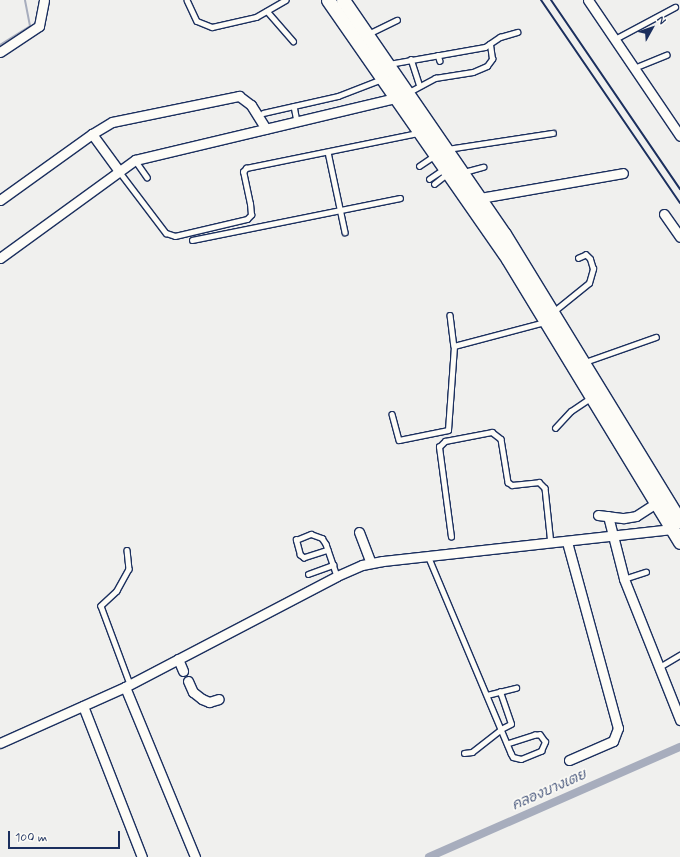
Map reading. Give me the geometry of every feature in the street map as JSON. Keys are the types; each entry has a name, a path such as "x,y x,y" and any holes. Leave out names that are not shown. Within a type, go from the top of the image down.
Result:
{"main road":[{"path":"328,0 382,79 401,95 441,153 446,171 583,363 677,526 680,542"},
{"path":"343,0 387,64 420,133 462,172 480,198 550,317 592,396 656,503 677,526"}],"street":[{"path":"0,52 39,26 44,0"},
{"path":"588,0 680,136"},
{"path":"0,258 135,160 401,95"},
{"path":"0,200 92,134 112,122 239,96 251,105 266,129"},
{"path":"92,134 119,171"},
{"path":"480,198 623,173"},
{"path":"664,214 680,237"},
{"path":"598,515 624,518 636,516 656,503"},
{"path":"608,516 624,579 658,668 680,720"},
{"path":"0,743 127,686 337,576 371,563 551,544 677,526"},
{"path":"359,532 371,563"},
{"path":"567,542 618,728 613,741 569,760"},
{"path":"178,659 183,671"},
{"path":"188,681 193,692 202,699 209,702 219,699"},
{"path":"127,686 194,857"},
{"path":"83,706 142,857"}],"lane":[{"path":"187,0 197,21 212,27 256,17 285,0"},
{"path":"615,39 675,7"},
{"path":"267,11 293,41"},
{"path":"366,34 397,20"},
{"path":"387,64 490,44 500,37 517,32"},
{"path":"401,95 419,84 444,74 473,72 487,66 492,59 490,44"},
{"path":"438,55 440,61"},
{"path":"634,68 667,55"},
{"path":"411,59 419,84"},
{"path":"263,112 338,96 382,79"},
{"path":"294,106 297,121"},
{"path":"119,171 166,233 175,236 247,219 251,214 242,172 246,168 420,133"},
{"path":"419,166 441,153 553,133"},
{"path":"328,152 345,232"},
{"path":"135,160 147,177"},
{"path":"462,172 483,167"},
{"path":"428,179 446,171"},
{"path":"434,184 446,171"},
{"path":"192,240 341,212 400,198"},
{"path":"454,346 550,317 589,283 593,269 590,259 586,255 579,258"},
{"path":"392,414 396,437 399,440 448,430 454,346 450,315"},
{"path":"583,363 656,337"},
{"path":"555,428 571,411 592,396"},
{"path":"451,537 439,447 445,441 492,432 501,438 508,482 512,485 539,482 545,488 551,544"},
{"path":"328,550 304,558 300,555 296,540 315,535 322,538 328,550 337,576"},
{"path":"127,550 129,569 117,591 101,606 127,686"},
{"path":"429,558 507,744 516,759 541,751 546,742 540,736 535,735 507,744"},
{"path":"308,574 333,565"},
{"path":"624,579 646,572"},
{"path":"658,668 680,655"},
{"path":"487,695 516,688"},
{"path":"464,754 479,747 501,729 509,726 511,722 500,692"}],"waterway":[{"path":"0,45 30,26 25,0"},
{"name":"คลองบางเตย","path":"429,857 680,747"}],"railway":[{"path":"541,0 680,203"},
{"path":"551,0 680,189"}]}
